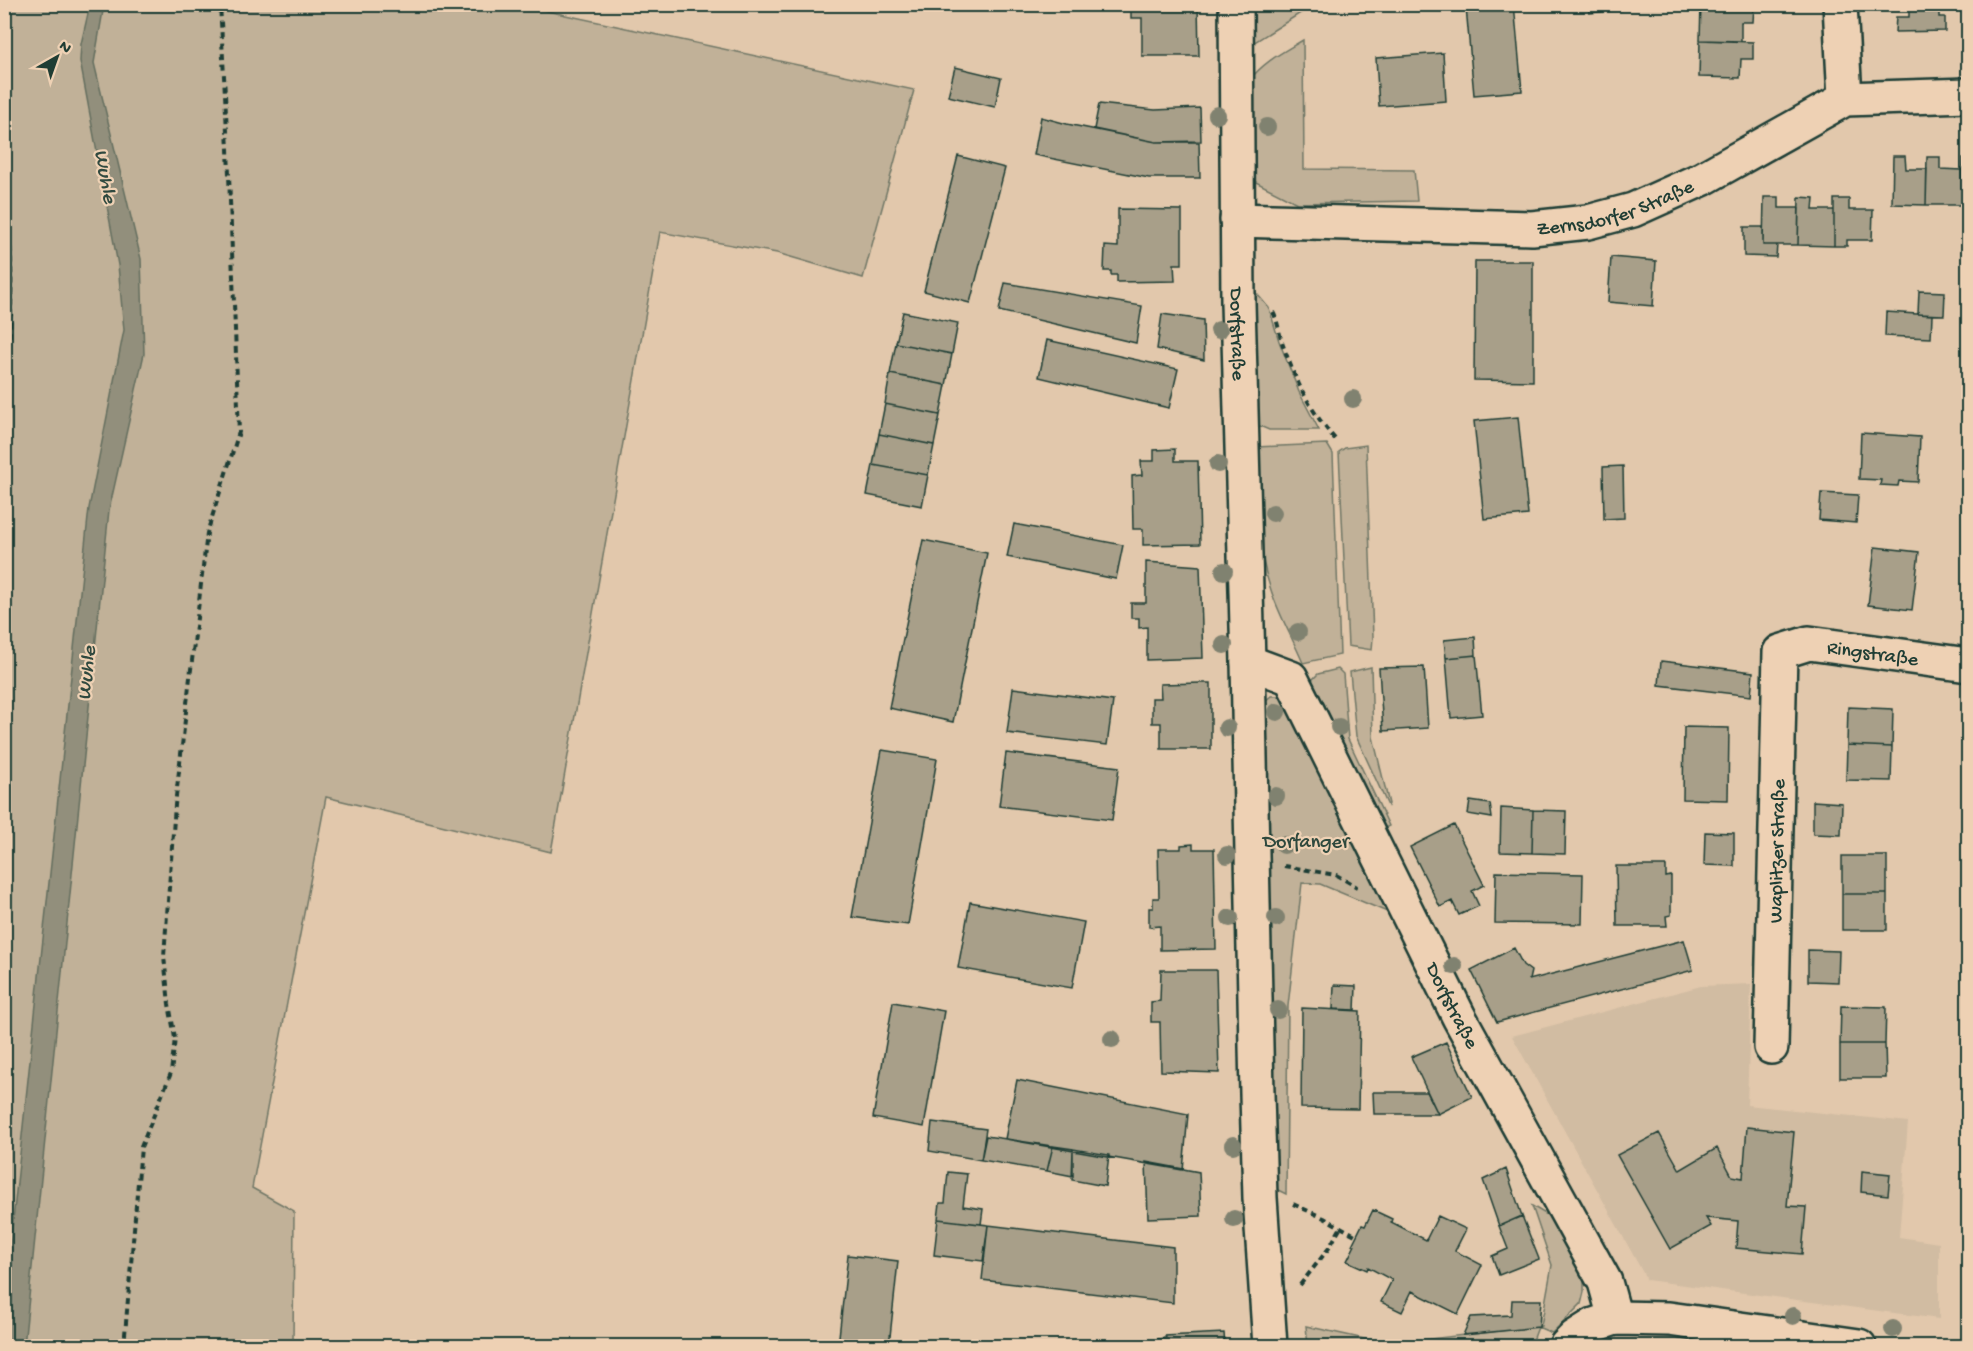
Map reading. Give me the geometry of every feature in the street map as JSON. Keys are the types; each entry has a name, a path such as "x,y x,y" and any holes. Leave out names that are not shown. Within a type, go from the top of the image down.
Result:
{"street":[{"name":"Dorfstraße","path":"1236,4 1240,441 1248,662 1260,1198 1270,1347"},
{"path":"1840,4 1845,99"},
{"name":"Zernsdorfer Straße","path":"1237,220 1532,228 1588,222 1633,210 1702,179 1845,99 1968,95"},
{"name":"Ringstraße","path":"1780,652 1809,643 1968,665"},
{"name":"Waplitzer Straße","path":"1771,1047 1780,652"},
{"name":"Dorfstraße","path":"1248,662 1291,678 1459,1017 1605,1282 1615,1318"},
{"path":"1566,1347 1575,1337 1594,1325 1615,1318 1669,1319 1859,1347"}],"path":[{"path":"124,1347 141,1147 171,1073 175,1038 168,1004 164,957 175,805 207,533 238,432 228,149 220,4"},
{"path":"4,195 10,228 10,294 4,429"},
{"path":"1272,309 1298,385 1315,416 1335,439"},
{"path":"1279,866 1310,869 1336,875 1363,890"},
{"path":"1286,1201 1357,1236"},
{"path":"1295,1291 1329,1248 1341,1227"},
{"path":"1481,1347 1500,1344 1539,1347"}],"shaded area":[{"path":"1751,984 1747,1105 1908,1122 1899,1237 1939,1243 1939,1319 1647,1280 1512,1036 1701,986"}],"green space":[{"path":"4,5 519,5 914,90 863,278 777,253 660,232 551,852 326,797 252,1188 294,1211 293,1346 5,1346"},
{"path":"1250,5 1302,5 1302,12 1250,45"},
{"path":"1303,40 1304,169 1414,170 1417,201 1297,203 1250,179 1249,81 1267,63"},
{"path":"1252,288 1269,308 1299,392 1319,430 1269,430 1255,424"},
{"path":"1327,444 1333,454 1340,655 1303,663 1278,609 1262,555 1259,537 1255,447"},
{"path":"1366,445 1372,650 1348,646 1339,452 1345,448"},
{"path":"1371,667 1373,737 1388,806 1356,736 1350,672"},
{"path":"1338,669 1343,674 1348,739 1389,826 1383,829 1312,680 1318,674"},
{"name":"Dorfanger","path":"1271,696 1281,696 1291,706 1392,914 1320,884 1302,883 1288,1006 1286,1194 1270,1186 1263,703"},
{"path":"1532,1206 1559,1222 1584,1279 1581,1304 1552,1333 1538,1327 1531,1346 1308,1346 1306,1326 1387,1344 1541,1326 1552,1265"}],"water":[{"name":"Wuhle","path":"90,5 104,5 94,63 141,259 144,354 109,510 24,1346 5,1346 5,1295 89,508 124,330 118,265 80,61 81,44"}],"building":[{"path":"1131,4 1198,4 1199,56 1142,56 1142,18 1131,18"},
{"path":"1514,4 1522,91 1474,95 1466,7"},
{"path":"1588,4 1622,4 1622,10 1589,13"},
{"path":"1701,4 1754,5 1753,22 1741,22 1741,41 1700,40"},
{"path":"1909,4 1939,4 1939,17 1945,17 1945,31 1895,32 1896,17 1909,17"},
{"path":"1700,40 1753,42 1753,59 1741,59 1740,78 1699,77"},
{"path":"1443,53 1446,101 1379,106 1376,58"},
{"path":"955,67 1001,78 995,107 948,96"},
{"path":"1099,104 1155,110 1200,108 1201,141 1156,142 1094,129"},
{"path":"1041,117 1156,142 1199,142 1200,178 1149,178 1034,155"},
{"path":"958,156 1005,168 970,303 924,291"},
{"path":"1893,156 1905,156 1906,169 1927,169 1926,205 1892,204"},
{"path":"1927,157 1940,157 1940,169 1962,170 1962,205 1926,205"},
{"path":"1963,158 1968,158 1968,205 1962,205"},
{"path":"1764,197 1779,197 1779,208 1799,208 1798,245 1763,245"},
{"path":"1799,197 1814,198 1813,210 1834,210 1834,246 1798,245"},
{"path":"1834,199 1849,199 1849,210 1873,210 1872,240 1847,240 1847,246 1834,246"},
{"path":"1118,209 1182,210 1182,264 1174,264 1175,281 1117,282 1117,275 1111,275 1111,271 1104,271 1105,246 1118,247"},
{"path":"1744,227 1763,227 1763,245 1777,245 1776,257 1744,256"},
{"path":"1611,257 1656,261 1653,306 1608,302"},
{"path":"1475,261 1533,261 1533,381 1474,380"},
{"path":"1005,283 1142,306 1136,343 999,311"},
{"path":"1919,291 1945,292 1944,315 1918,314"},
{"path":"903,312 958,323 952,354 896,343"},
{"path":"1886,312 1932,315 1931,338 1885,336"},
{"path":"1162,314 1203,320 1204,360 1157,349"},
{"path":"1047,340 1178,369 1169,408 1039,377"},
{"path":"896,343 952,354 946,385 890,374"},
{"path":"890,374 946,385 940,415 885,404"},
{"path":"885,404 940,415 934,445 879,434"},
{"path":"1518,417 1528,515 1484,519 1474,421"},
{"path":"1861,433 1920,437 1918,482 1899,481 1898,486 1880,485 1881,480 1859,479"},
{"path":"879,434 934,445 928,475 873,465"},
{"path":"1175,449 1175,461 1198,461 1200,544 1143,545 1143,529 1133,529 1132,476 1142,475 1141,461 1154,461 1154,450"},
{"path":"873,465 928,475 922,506 867,495"},
{"path":"1623,466 1624,518 1604,519 1603,467"},
{"path":"1821,493 1858,495 1856,523 1819,520"},
{"path":"1014,524 1123,545 1116,579 1007,557"},
{"path":"923,540 987,553 953,722 889,708"},
{"path":"1875,547 1919,552 1912,610 1868,605"},
{"path":"1146,562 1200,566 1203,658 1147,660 1147,627 1139,628 1139,618 1131,618 1131,603 1146,603"},
{"path":"1475,637 1476,655 1446,658 1444,640"},
{"path":"1476,655 1482,715 1451,718 1446,658"},
{"path":"1661,661 1753,672 1751,696 1659,685"},
{"path":"1424,667 1428,728 1383,731 1379,668"},
{"path":"1211,683 1211,749 1161,749 1161,723 1152,723 1152,698 1161,698 1160,684"},
{"path":"1013,688 1113,701 1107,745 1007,733"},
{"path":"1848,707 1893,709 1892,747 1847,745"},
{"path":"1684,727 1729,728 1728,800 1683,799"},
{"path":"1847,745 1892,747 1891,781 1846,780"},
{"path":"882,750 937,759 908,925 852,917"},
{"path":"1006,753 1119,767 1112,820 999,806"},
{"path":"1470,801 1490,804 1492,818 1468,814"},
{"path":"1813,801 1842,803 1841,835 1813,834"},
{"path":"1501,808 1533,810 1532,853 1500,852"},
{"path":"1533,810 1566,811 1565,854 1532,853"},
{"path":"1454,825 1484,885 1472,891 1479,906 1459,915 1452,901 1440,907 1410,847"},
{"path":"1705,832 1734,833 1734,866 1704,865"},
{"path":"1193,844 1193,849 1214,849 1216,949 1160,950 1160,926 1149,927 1149,908 1153,908 1153,898 1159,898 1158,849 1181,849 1181,845"},
{"path":"1842,856 1887,856 1887,894 1842,894"},
{"path":"1616,866 1666,866 1666,877 1671,876 1671,915 1666,916 1667,926 1617,926"},
{"path":"1496,872 1583,874 1582,924 1495,923"},
{"path":"1842,894 1887,894 1887,930 1842,930"},
{"path":"970,902 1084,922 1072,988 958,968"},
{"path":"1684,940 1693,970 1497,1022 1471,970 1514,948 1523,965 1531,971 1529,980"},
{"path":"1808,950 1839,951 1838,982 1808,981"},
{"path":"1161,970 1216,970 1219,1073 1161,1071 1160,1022 1151,1022 1151,1002 1160,1001"},
{"path":"1334,985 1356,986 1355,1010 1333,1009"},
{"path":"893,1002 944,1011 924,1127 873,1118"},
{"path":"1841,1006 1886,1007 1885,1044 1840,1044"},
{"path":"1302,1008 1360,1011 1358,1109 1301,1108"},
{"path":"1446,1042 1472,1097 1438,1114 1411,1057"},
{"path":"1840,1044 1885,1044 1886,1078 1840,1078"},
{"path":"1017,1080 1188,1114 1183,1170 1005,1139"},
{"path":"1373,1092 1427,1092 1438,1114 1374,1114"},
{"path":"932,1122 986,1129 981,1160 929,1151"},
{"path":"1747,1127 1794,1132 1787,1206 1806,1207 1802,1254 1736,1248 1738,1221 1706,1218 1711,1226 1670,1249 1617,1155 1659,1133 1680,1170 1717,1148 1732,1176 1743,1178"},
{"path":"986,1136 1053,1146 1047,1171 981,1160"},
{"path":"1053,1146 1073,1149 1073,1176 1047,1171"},
{"path":"1073,1149 1109,1155 1105,1186 1072,1180"},
{"path":"1146,1162 1199,1172 1201,1216 1148,1218"},
{"path":"1506,1169 1522,1216 1499,1226 1483,1180"},
{"path":"1862,1171 1890,1174 1888,1195 1861,1192"},
{"path":"948,1172 967,1174 963,1206 983,1209 981,1224 938,1219 940,1203 945,1203"},
{"path":"1373,1210 1426,1240 1438,1216 1466,1229 1455,1251 1482,1265 1458,1314 1412,1291 1402,1312 1381,1302 1392,1280 1368,1267 1367,1270 1347,1261 1362,1225 1365,1226"},
{"path":"1522,1216 1539,1259 1499,1275 1492,1256 1508,1249 1499,1226"},
{"path":"938,1219 988,1225 983,1261 934,1255"},
{"path":"988,1225 1173,1247 1173,1303 982,1280"},
{"path":"848,1255 898,1261 889,1346 838,1346"},
{"path":"1512,1300 1541,1300 1539,1327 1463,1335 1471,1317 1511,1315"},
{"path":"1224,1333 1225,1346 1159,1346 1158,1339 1166,1338 1165,1336"}]}
